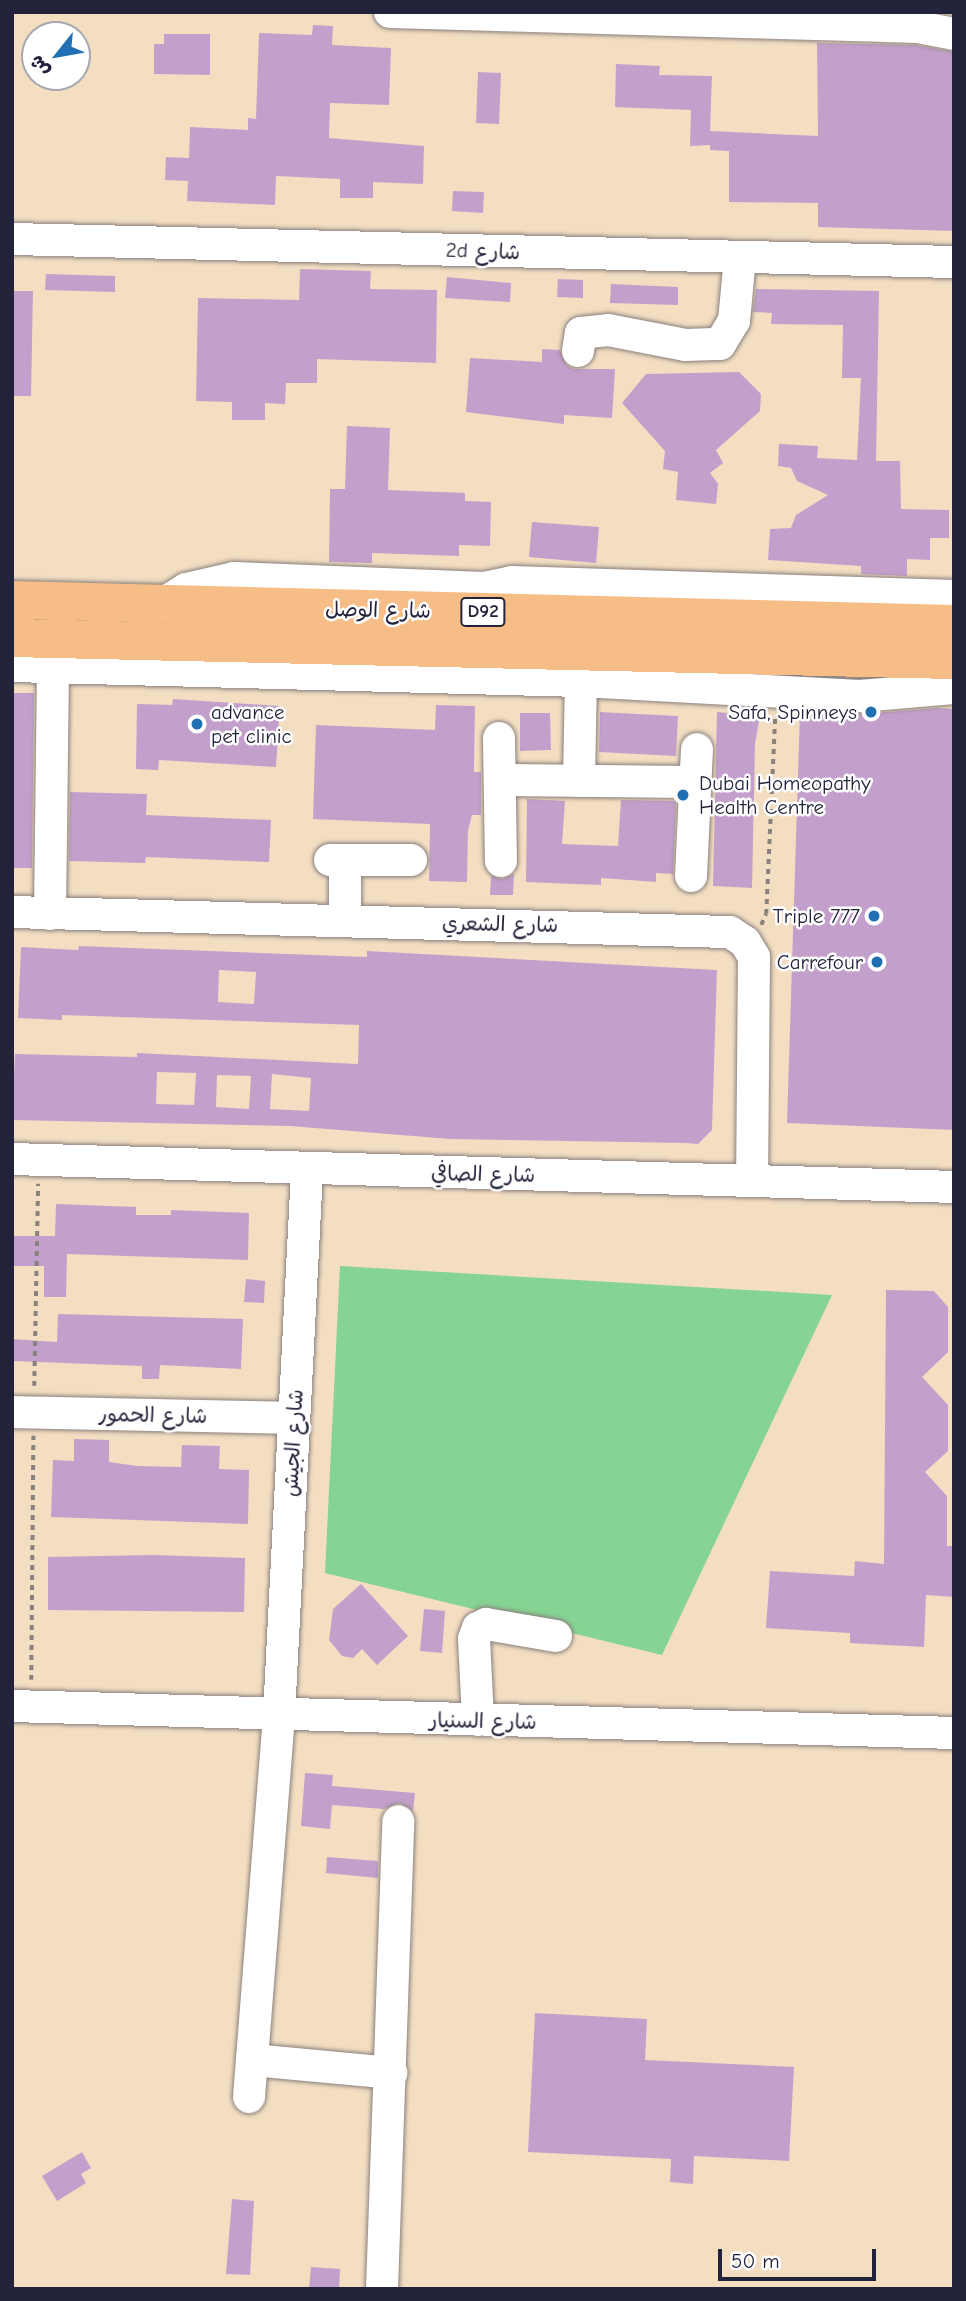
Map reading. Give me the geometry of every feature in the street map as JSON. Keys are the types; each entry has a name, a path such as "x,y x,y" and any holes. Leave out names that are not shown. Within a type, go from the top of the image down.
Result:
{"main road":[{"name":"شارع الوصل","path":"12,600 159,606 503,598 954,624"},
{"name":"شارع الوصل","path":"12,638 954,660"},
{"path":"328,673 363,645"}],"street":[{"path":"390,12 918,27 954,34"},
{"path":"918,27 954,22"},
{"name":"2d شارع","path":"12,239 954,262"},
{"path":"578,351 581,333 608,330 686,345 720,344 734,321 740,258"},
{"path":"503,598 954,596"},
{"path":"12,666 582,681 870,696 954,688"},
{"path":"50,914 53,668"},
{"path":"579,781 582,681"},
{"path":"499,738 501,861"},
{"path":"691,876 697,749"},
{"path":"500,779 696,782"},
{"path":"345,920 337,860 411,860"},
{"name":"شارع الشعري","path":"12,912 721,929 746,942"},
{"path":"746,942 754,957 755,974 752,1179"},
{"name":"شارع الصافي","path":"12,1159 307,1171 752,1179 954,1187"},
{"name":"شارع الجيش","path":"249,2097 279,1716 307,1171"},
{"name":"شارع الحمور","path":"12,1412 295,1418"},
{"path":"478,1720 474,1639 478,1628 486,1624 556,1636"},
{"name":"شارع السنيار","path":"12,1706 279,1716 954,1733"},
{"path":"382,2289 398,1821"},
{"path":"252,2060 391,2073"}],"path":[{"path":"746,942 766,914 776,690"}],"green space":[{"path":"340,1266 832,1295 662,1655 325,1573"}],"building":[{"path":"313,25 333,26 332,45 391,48 389,105 330,103 329,138 424,146 423,184 373,182 373,198 340,198 340,179 276,176 275,205 187,201 188,181 165,180 166,157 189,158 190,127 248,130 248,118 256,119 259,33 312,35"},
{"path":"164,34 210,34 210,75 154,74 154,44 164,44"},
{"path":"817,43 916,45 954,52 954,231 818,227 818,203 729,202 729,151 710,150 710,145 690,146 691,110 615,107 616,64 660,66 659,75 712,76 710,131 818,136"},
{"path":"478,72 501,73 499,124 476,123"},
{"path":"453,191 484,192 483,213 452,211"},
{"path":"300,269 371,271 370,289 437,290 436,363 317,359 317,383 286,383 285,404 265,403 265,420 232,420 232,402 196,401 198,298 299,300"},
{"path":"46,274 115,276 115,292 45,290"},
{"path":"447,277 511,283 510,302 445,298"},
{"path":"558,279 583,280 583,298 557,297"},
{"path":"611,284 678,287 678,305 610,303"},
{"path":"756,289 879,291 876,461 900,461 901,509 949,510 949,538 930,538 930,560 907,559 907,576 861,574 861,566 768,560 770,529 791,528 796,515 828,495 797,481 791,468 778,466 779,444 818,446 817,458 857,460 861,378 842,378 843,325 771,324 772,313 753,312"},
{"path":"12,291 33,291 31,396 12,396"},
{"path":"542,349 560,350 566,365 574,369 615,369 612,418 564,415 564,424 466,412 470,358 542,362"},
{"path":"739,372 761,394 760,411 716,450 723,463 710,473 718,484 716,504 676,500 678,472 663,469 665,451 622,403 646,374"},
{"path":"347,426 390,428 388,490 465,493 465,501 491,502 490,546 459,545 459,556 372,553 372,563 329,562 330,489 345,489"},
{"path":"532,522 599,527 596,563 529,557"},
{"path":"12,693 34,693 32,868 12,868"},
{"path":"173,699 280,706 276,767 159,760 158,770 136,769 137,704 172,705"},
{"path":"436,705 475,706 474,772 481,772 481,815 472,815 468,831 467,882 429,881 430,824 313,819 316,725 435,730"},
{"name":"Triple 777","path":"954,709 954,1130 787,1123 800,711 862,714"},
{"path":"600,712 678,716 676,756 599,752"},
{"path":"717,712 760,716 755,744 752,888 713,886"},
{"path":"520,713 550,713 551,750 520,751"},
{"path":"70,792 147,794 146,815 271,820 269,862 146,857 145,863 69,861"},
{"path":"527,799 565,801 562,844 618,846 621,800 676,801 673,874 656,873 656,882 601,878 601,885 526,882"},
{"path":"514,874 513,895 490,895 491,876 502,879"},
{"path":"79,946 367,957 367,951 717,970 712,1130 698,1144 450,1139 290,1126 12,1120 15,1054 137,1057 137,1053 358,1064 359,1025 62,1015 62,1020 18,1018 21,947 78,950","holes":["219,970 256,972 254,1004 218,1002","157,1072 196,1073 194,1105 156,1104","272,1074 311,1078 309,1111 270,1109","217,1075 251,1076 249,1109 216,1107"]},
{"path":"56,1204 136,1207 136,1215 171,1215 171,1210 249,1213 248,1260 67,1254 66,1297 44,1297 44,1266 12,1266 12,1236 55,1236"},
{"path":"246,1279 265,1281 264,1303 244,1302"},
{"path":"886,1290 934,1291 948,1307 948,1352 922,1377 948,1405 948,1451 925,1472 947,1496 947,1546 954,1546 954,1597 926,1595 924,1647 850,1643 850,1633 766,1628 770,1571 854,1576 855,1561 884,1564"},
{"path":"58,1314 243,1319 241,1369 160,1365 159,1379 142,1379 142,1366 12,1361 12,1339 57,1342"},
{"path":"74,1439 109,1440 109,1462 137,1466 181,1467 182,1445 220,1446 219,1469 249,1470 248,1524 51,1517 53,1460 74,1461"},
{"path":"153,1555 245,1558 244,1612 48,1610 48,1557"},
{"path":"361,1584 408,1636 377,1665 362,1649 353,1658 342,1656 329,1640 333,1609"},
{"path":"424,1609 445,1611 442,1653 420,1651"},
{"path":"305,1773 333,1775 332,1786 415,1793 413,1811 399,1803 384,1809 332,1805 330,1829 301,1826"},
{"path":"327,1857 378,1861 378,1878 326,1873"},
{"path":"535,2013 647,2019 645,2060 794,2067 789,2161 694,2156 693,2184 670,2182 671,2159 528,2152"},
{"path":"82,2152 91,2168 81,2174 86,2183 57,2201 42,2176"},
{"path":"232,2199 254,2201 250,2275 226,2274"},
{"path":"311,2267 340,2269 339,2289 309,2289"}],"place":[{"name":"Safa, Spinneys","path":"871,712"},
{"name":"advance pet clinic","path":"197,724"},
{"name":"Dubai Homeopathy Health Centre","path":"683,795"},
{"name":"Triple 777","path":"874,916"},
{"name":"Carrefour","path":"877,962"}]}
